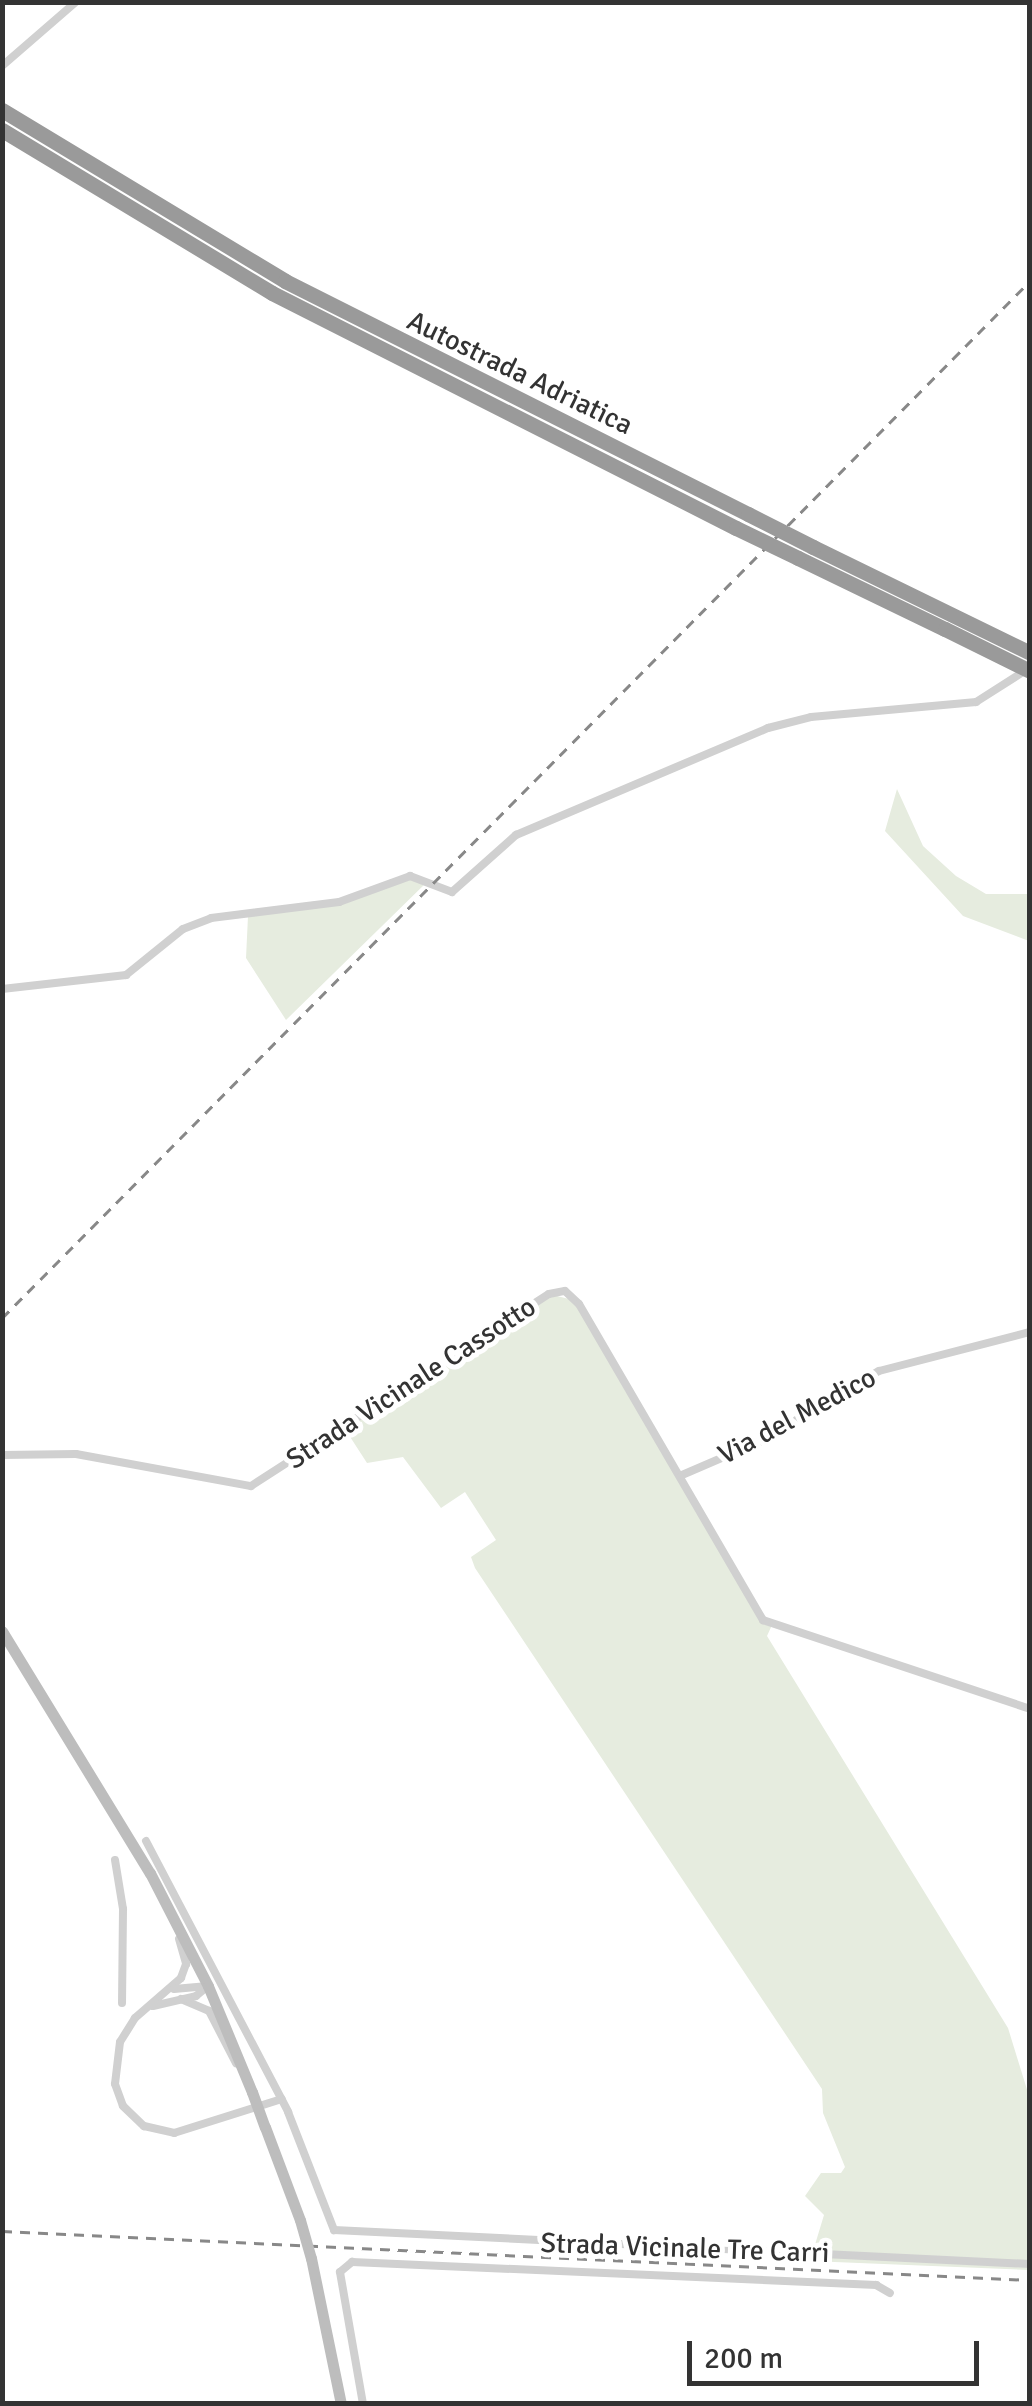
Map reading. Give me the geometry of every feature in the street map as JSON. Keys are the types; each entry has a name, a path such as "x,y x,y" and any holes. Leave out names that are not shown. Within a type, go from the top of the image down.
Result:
{"highway":[{"name":"Autostrada Adriatica","path":"2,110 285,281 355,318 1030,653"},
{"name":"Autostrada Adriatica","path":"2,130 272,293 342,330 736,528 1030,669"}],"main road":[{"path":"2,1631 172,1913 208,1986 300,2220 312,2258 341,2404"}],"street":[{"path":"2,66 76,2"},
{"path":"2,990 126,975 183,929 210,918 339,902 410,876 452,892 516,835 768,728 812,717 976,702 1030,669"},
{"name":"Strada Vicinale Cassotto","path":"2,1456 76,1454 251,1486 562,1290 579,1304 763,1620 1030,1709"},
{"name":"Via del Medico","path":"682,1476 762,1441 879,1371 1030,1332"},
{"path":"146,1841 282,2099 186,2132 144,2126 123,2106 115,2073 120,2042 144,2010 166,1993 186,1964 172,1913"},
{"path":"115,1860 123,1909 122,2004"},
{"path":"166,1993 192,1984 208,1986"},
{"path":"144,2010 181,2000 208,1986"},
{"path":"181,2000 210,2012 243,2070"},
{"name":"Strada Vicinale Tre Carri","path":"282,2099 331,2223 341,2232 1030,2264"},
{"path":"363,2404 340,2272 363,2261 876,2285 890,2292"}],"shaded area":[{"path":"897,789 923,846 956,876 986,894 1029,894 1029,941 963,916 885,831"},
{"path":"411,878 427,882 286,1020 246,958 248,916 347,902"},
{"path":"553,1295 573,1300 746,1594 772,1625 767,1636 1008,2028 1029,2096 1029,2270 810,2261 824,2215 805,2196 821,2173 841,2173 845,2167 823,2113 822,2089 475,1568 471,1557 496,1540 465,1492 441,1508 403,1457 367,1463 345,1429"}],"railway":[{"path":"2,1318 1030,281"},
{"path":"2,2231 1030,2280"}]}
